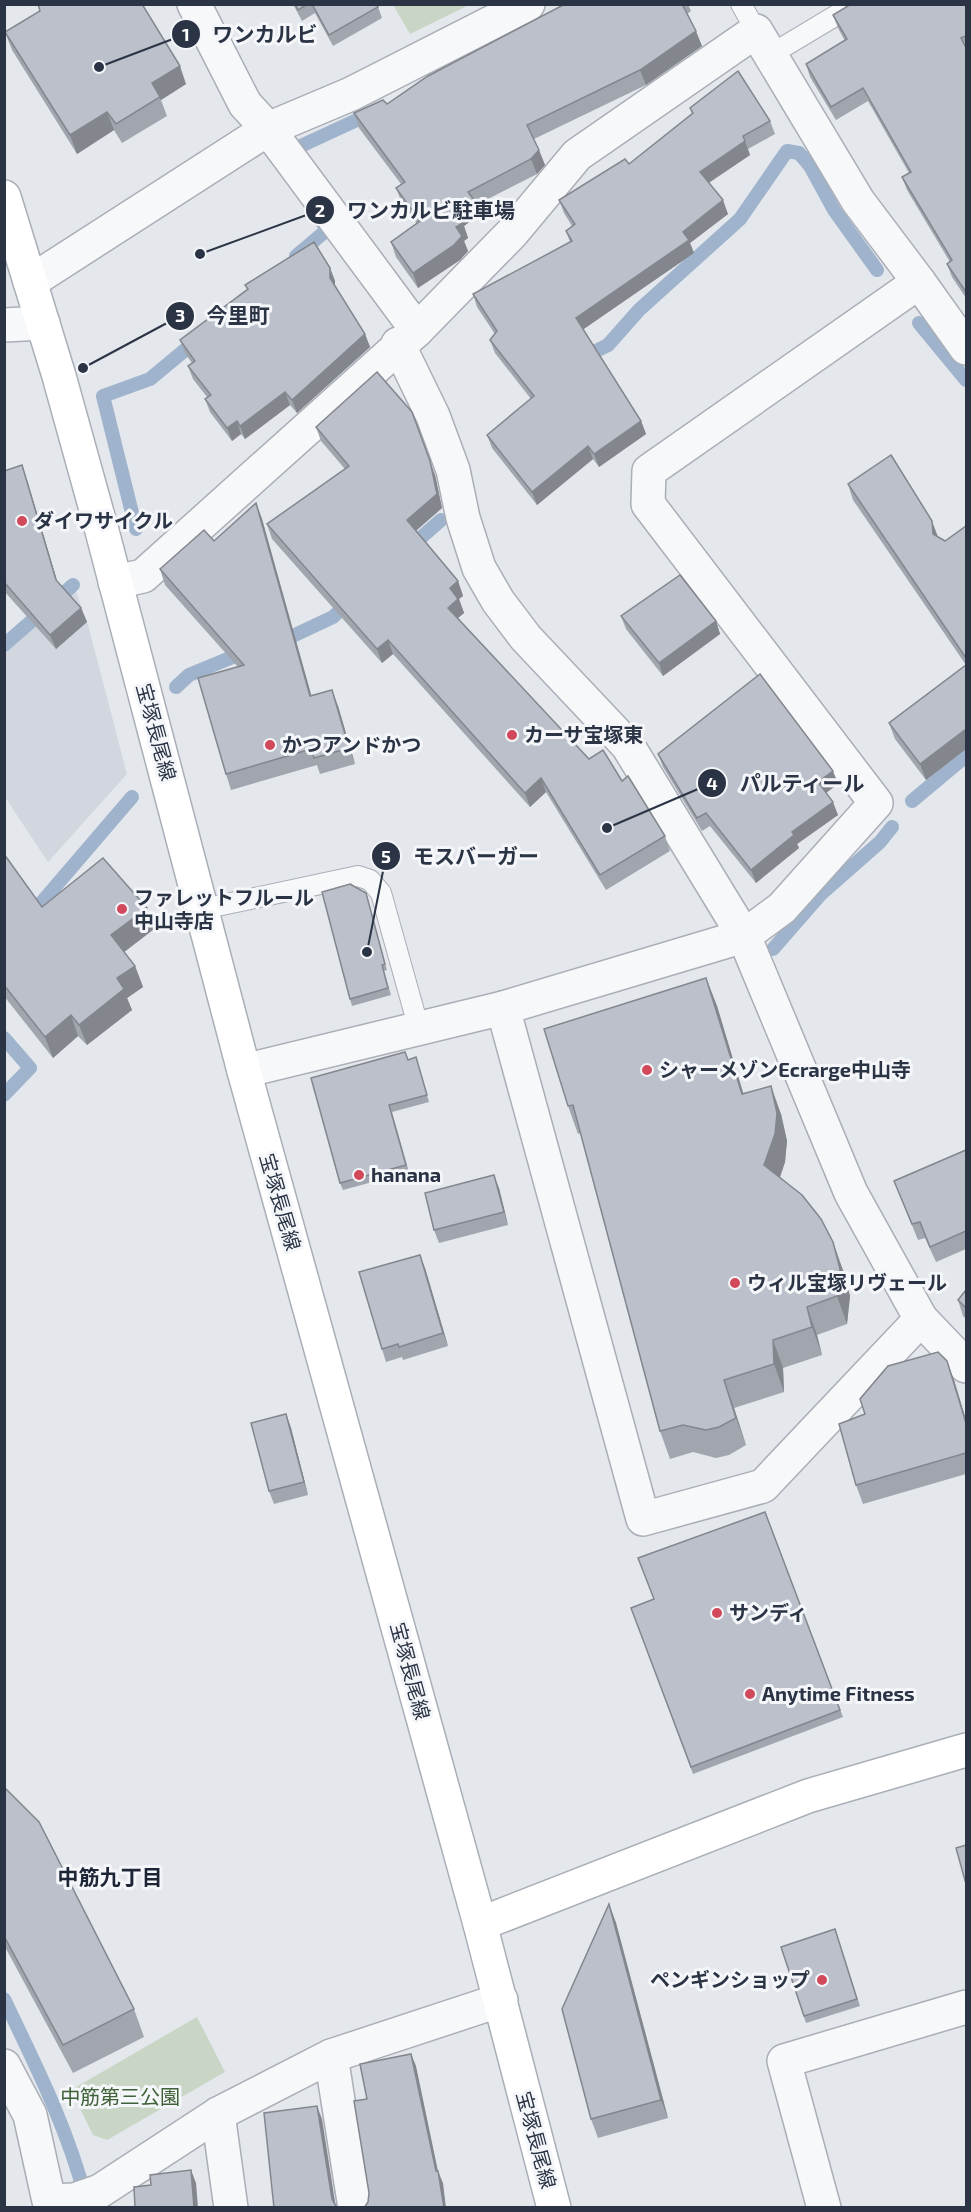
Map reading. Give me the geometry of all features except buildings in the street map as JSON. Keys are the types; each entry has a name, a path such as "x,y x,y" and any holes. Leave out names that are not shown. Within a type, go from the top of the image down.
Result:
{"street":[{"path":"194,4 245,104 268,129 408,337 453,470 463,518 479,568 498,601 526,638 628,746 744,936 851,1193 921,1319 966,1366"},
{"path":"30,282 268,129 351,94 528,4"},
{"path":"115,582 144,576 408,337 512,233 577,155 756,30 858,201 966,348"},
{"name":"宝塚長尾線","path":"4,197 43,323 115,582 244,1071 501,2000 554,2208"},
{"path":"244,1071 503,1008 744,936 782,908 876,803 648,504 649,471 919,282"},
{"path":"4,325 43,323"},
{"path":"503,1008 643,1519 763,1486 921,1319"},
{"path":"480,1924 808,1796 966,1750"},
{"path":"4,2066 30,2115 49,2201 87,2196 218,2114 331,2056 501,2000"},
{"path":"824,2208 784,2061 966,2007"},
{"path":"331,2056 355,2208"},
{"path":"218,2114 231,2208"}],"lane":[{"path":"756,30 855,4"},
{"path":"203,909 358,876 370,880 381,893 419,1029"}],"shaded area":[{"path":"75,589 88,625 127,774 48,862 5,797 4,650"}],"green space":[{"path":"393,5 469,5 410,34"},
{"name":"中筋第三公園","path":"197,2017 225,2072 107,2140 93,2135 71,2090"}],"waterway":[{"path":"292,150 372,113"},
{"path":"582,358 608,345 639,310 740,219 787,151 799,153 810,166 834,210 877,270"},
{"path":"296,256 328,229 321,221"},
{"path":"919,323 966,380"},
{"path":"136,529 103,396 150,379 197,340"},
{"path":"409,548 441,520"},
{"path":"4,645 73,585"},
{"path":"280,642 333,617 350,601"},
{"path":"176,687 189,675 247,651"},
{"path":"912,801 966,756"},
{"path":"30,916 132,797"},
{"path":"773,949 821,894 880,842 892,827"},
{"path":"4,1038 30,1068 4,1095"},
{"path":"4,1999 60,2120 85,2196"}],"place":[{"name":"ワンカルビ","path":"99,67"},
{"name":"ワンカルビ駐車場","path":"200,254"},
{"name":"今里町","path":"83,368"},
{"name":"ダイワサイクル","path":"22,521"},
{"name":"カーサ宝塚東","path":"512,735"},
{"name":"かつアンドかつ","path":"270,745"},
{"name":"パルティール","path":"607,828"},
{"name":"ファレットフルール 中山寺店","path":"122,909"},
{"name":"モスバーガー","path":"367,952"},
{"name":"シャーメゾンEcrarge中山寺","path":"647,1070"},
{"name":"hanana","path":"359,1175"},
{"name":"ウィル宝塚リヴェール","path":"735,1283"},
{"name":"サンディ","path":"717,1613"},
{"name":"Anytime Fitness","path":"750,1694"},
{"name":"ペンギンショップ","path":"822,1980"}],"district":[{"name":"中筋九丁目","path":"110,1878"}]}
